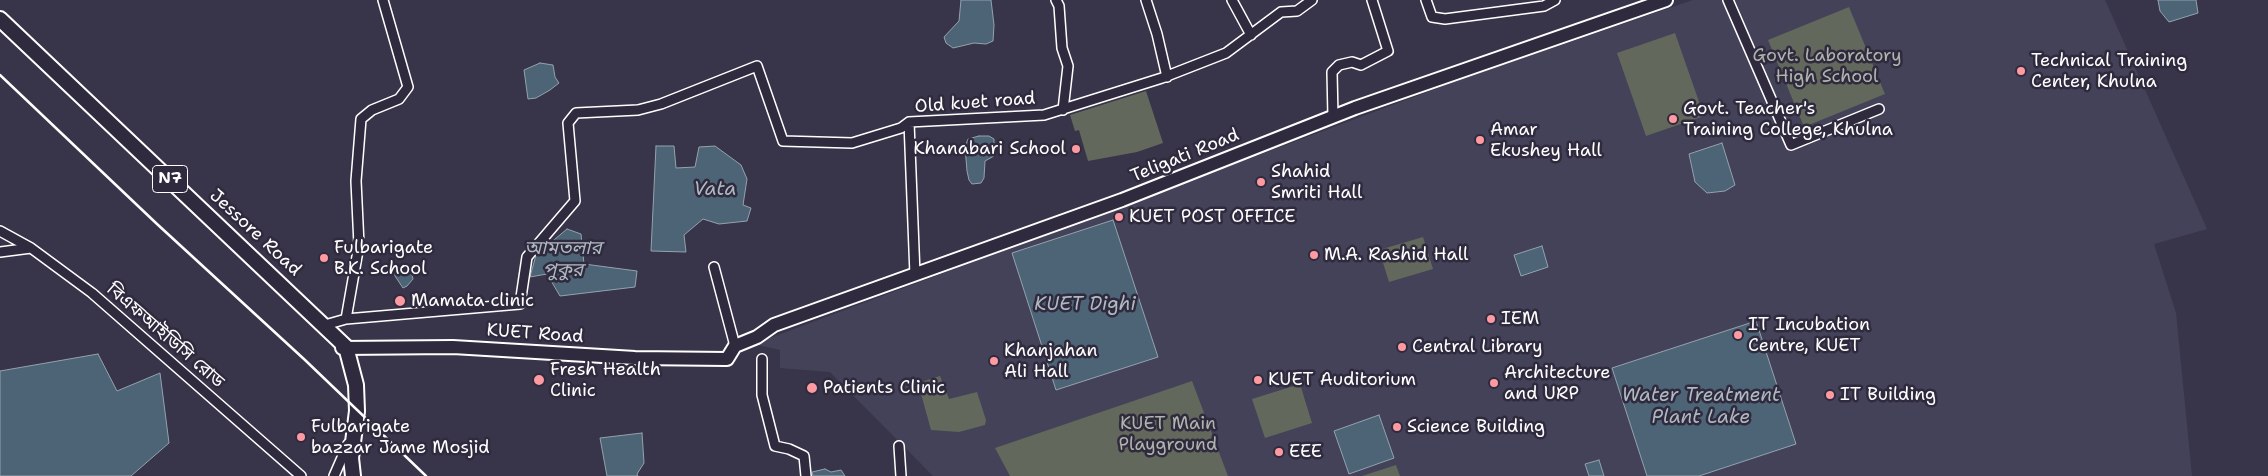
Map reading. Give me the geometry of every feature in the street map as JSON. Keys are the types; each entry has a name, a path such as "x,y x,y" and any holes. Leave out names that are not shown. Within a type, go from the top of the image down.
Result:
{"highway":[{"name":"Jessore Road","path":"0,19 325,325 343,345"},
{"path":"343,345 356,385 357,411 352,437 351,458 353,476"}],"main road":[{"name":"Teligati Road","path":"735,346 757,337 774,325 1122,200 1333,117 1666,0"},
{"name":"KUET Road","path":"343,345 453,347 635,358 727,359 735,346"}],"street":[{"path":"346,319 359,245 356,181 361,119 372,110 399,99 408,87 383,0"},
{"path":"1056,0 1059,6 1062,48 1068,66 1063,110"},
{"path":"1146,0 1157,34 1167,77"},
{"path":"1232,0 1251,35"},
{"name":"Old kuet road","path":"325,325 346,319 520,304 527,257 575,201 568,123 576,113 638,110 661,104 757,66 782,140 852,143 902,128 909,122 1044,116 1167,77 1226,54 1281,12 1297,11 1312,0"},
{"path":"1333,117 1332,72 1339,65 1352,62 1361,65 1388,51 1372,0"},
{"path":"1426,0 1432,17 1445,20 1544,6 1555,0"},
{"path":"1728,0 1791,144 1879,109"},
{"path":"909,122 915,275"},
{"name":"বিএফআইডিসি রোড","path":"0,231 31,248 92,293 301,476"},
{"path":"0,252 31,248"},
{"path":"714,267 735,346"},
{"path":"762,359 762,395 775,446 789,449 804,456 806,476"},
{"path":"334,476 352,437"},
{"path":"899,446 901,476"}],"shaded area":[{"path":"1693,0 2105,0 2207,229 2154,244 2176,313 2192,476 933,476 830,372 780,368 780,350 754,344 1470,76"}],"green space":[{"name":"Govt. Laboratory High School","path":"1849,7 1885,94 1804,127 1768,40"},
{"path":"1675,33 1704,116 1646,136 1617,53"},
{"path":"1146,91 1163,143 1137,152 1088,161 1079,130 1075,131 1070,115"},
{"path":"1423,237 1433,269 1389,282 1379,250"},
{"path":"940,376 949,399 977,392 986,420 985,425 959,432 931,430 918,383"},
{"name":"KUET Main Playground","path":"1192,381 1228,476 1010,476 995,448"},
{"path":"1300,384 1312,423 1265,438 1252,399"},
{"path":"1396,465 1400,476 1362,476"}],"water":[{"path":"961,0 991,0 994,25 993,41 986,44 974,43 953,48 946,43 944,37 959,21"},
{"path":"2158,0 2196,0 2198,13 2169,22 2160,11"},
{"path":"540,63 553,65 555,77 559,83 536,98 528,99 524,70"},
{"path":"989,136 994,139 994,156 985,161 984,178 981,183 972,184 967,171 965,147 968,139"},
{"path":"1722,143 1735,185 1725,191 1707,193 1695,182 1689,154"},
{"name":"Vata","path":"656,146 674,146 676,168 695,167 699,147 715,146 741,165 747,179 743,205 751,208 747,221 719,224 703,219 684,235 686,252 651,251"},
{"name":"KUET Dighi","path":"1113,220 1158,357 1056,390 1012,253"},
{"name":"আমতলার পুকুর","path":"567,229 581,234 584,264 637,271 635,287 560,296 547,274 530,277 536,255"},
{"path":"1542,246 1548,267 1521,276 1514,255"},
{"path":"395,267 403,267 411,271 413,279 403,288 395,276"},
{"name":"Water Treatment Plant Lake","path":"1756,321 1796,444 1699,476 1647,476 1612,368"},
{"path":"98,354 117,391 160,373 169,443 131,476 0,476 0,371"},
{"path":"1379,415 1394,458 1349,474 1334,431"},
{"path":"642,433 644,463 637,474 638,476 607,476 600,438"},
{"path":"1599,460 1604,476 1589,476 1585,464"},
{"path":"825,469 831,472 841,470 845,476 813,476 812,472"}],"railway":[{"path":"0,75 157,224 305,360 426,476"}],"place":[{"name":"Technical Training Center, Khulna","path":"2021,71"},
{"name":"Govt. Teacher's Training College, Khulna","path":"1673,119"},
{"name":"Amar Ekushey Hall","path":"1480,140"},
{"name":"Khanabari School","path":"1076,149"},
{"name":"Shahid Smriti Hall","path":"1261,182"},
{"name":"KUET POST OFFICE","path":"1119,217"},
{"name":"M.A. Rashid Hall","path":"1314,255"},
{"name":"Fulbarigate B.K. School","path":"324,258"},
{"name":"Mamata clinic","path":"400,301"},
{"name":"IEM","path":"1491,319"},
{"name":"IT Incubation Centre, KUET","path":"1738,335"},
{"name":"Central Library","path":"1402,347"},
{"name":"Khanjahan Ali Hall","path":"994,361"},
{"name":"Fresh Health Clinic","path":"539,380"},
{"name":"KUET Auditorium","path":"1258,380"},
{"name":"Architecture and URP","path":"1494,383"},
{"name":"Patients Clinic","path":"812,388"},
{"name":"IT Building","path":"1830,395"},
{"name":"Science Building","path":"1397,427"},
{"name":"Fulbarigate bazzar Jame Mosjid","path":"301,437"},
{"name":"EEE","path":"1279,452"}]}
